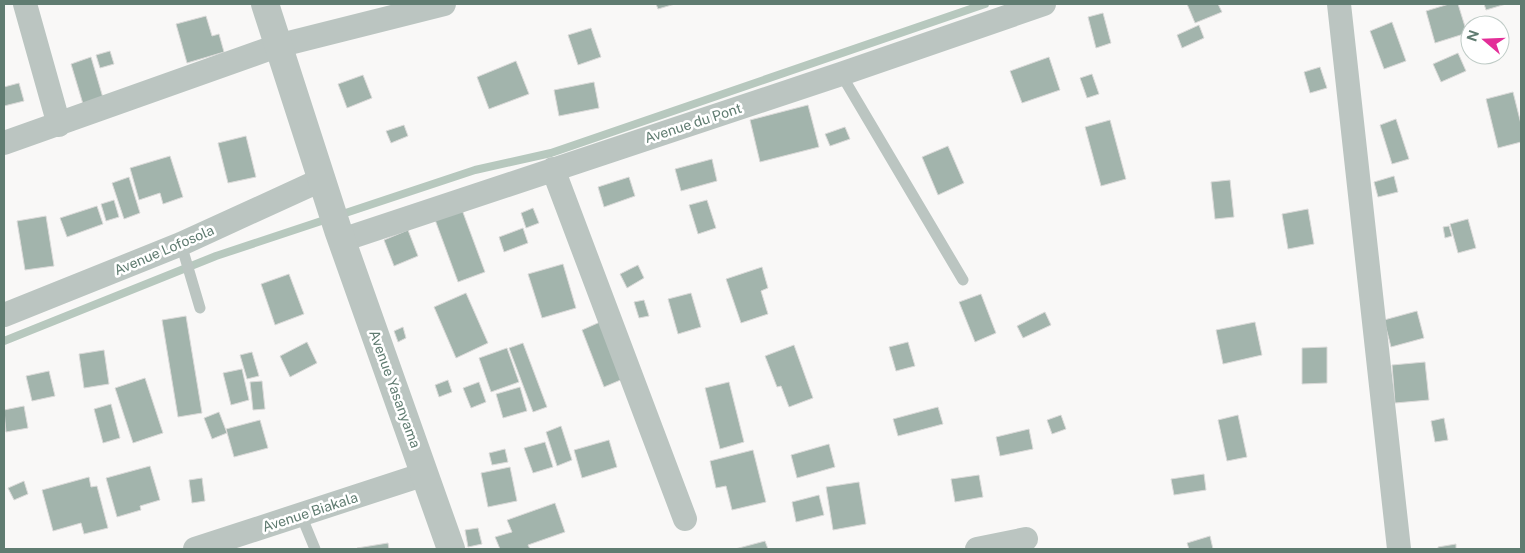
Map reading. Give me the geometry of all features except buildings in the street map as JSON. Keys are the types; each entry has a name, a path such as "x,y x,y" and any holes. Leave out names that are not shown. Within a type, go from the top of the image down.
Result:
{"street":[{"path":"25,4 59,125"},
{"path":"265,4 277,46 324,183"},
{"path":"4,143 277,46 444,4"},
{"name":"Avenue du Pont","path":"340,235 554,168 841,74 1044,4"},
{"path":"1338,4 1399,549"},
{"path":"554,168 685,519"},
{"name":"Avenue Yasanyama","path":"324,183 340,235 451,549"},
{"name":"Avenue Lofosola","path":"4,315 182,249 324,183"},
{"name":"Avenue Biakala","path":"195,549 425,474"},
{"path":"977,549 1026,539"}],"lane":[{"path":"841,74 962,280"},
{"path":"182,249 200,308"},
{"path":"301,514 315,549"}],"waterway":[{"path":"4,341 216,256 475,170 551,153 985,4"}]}
